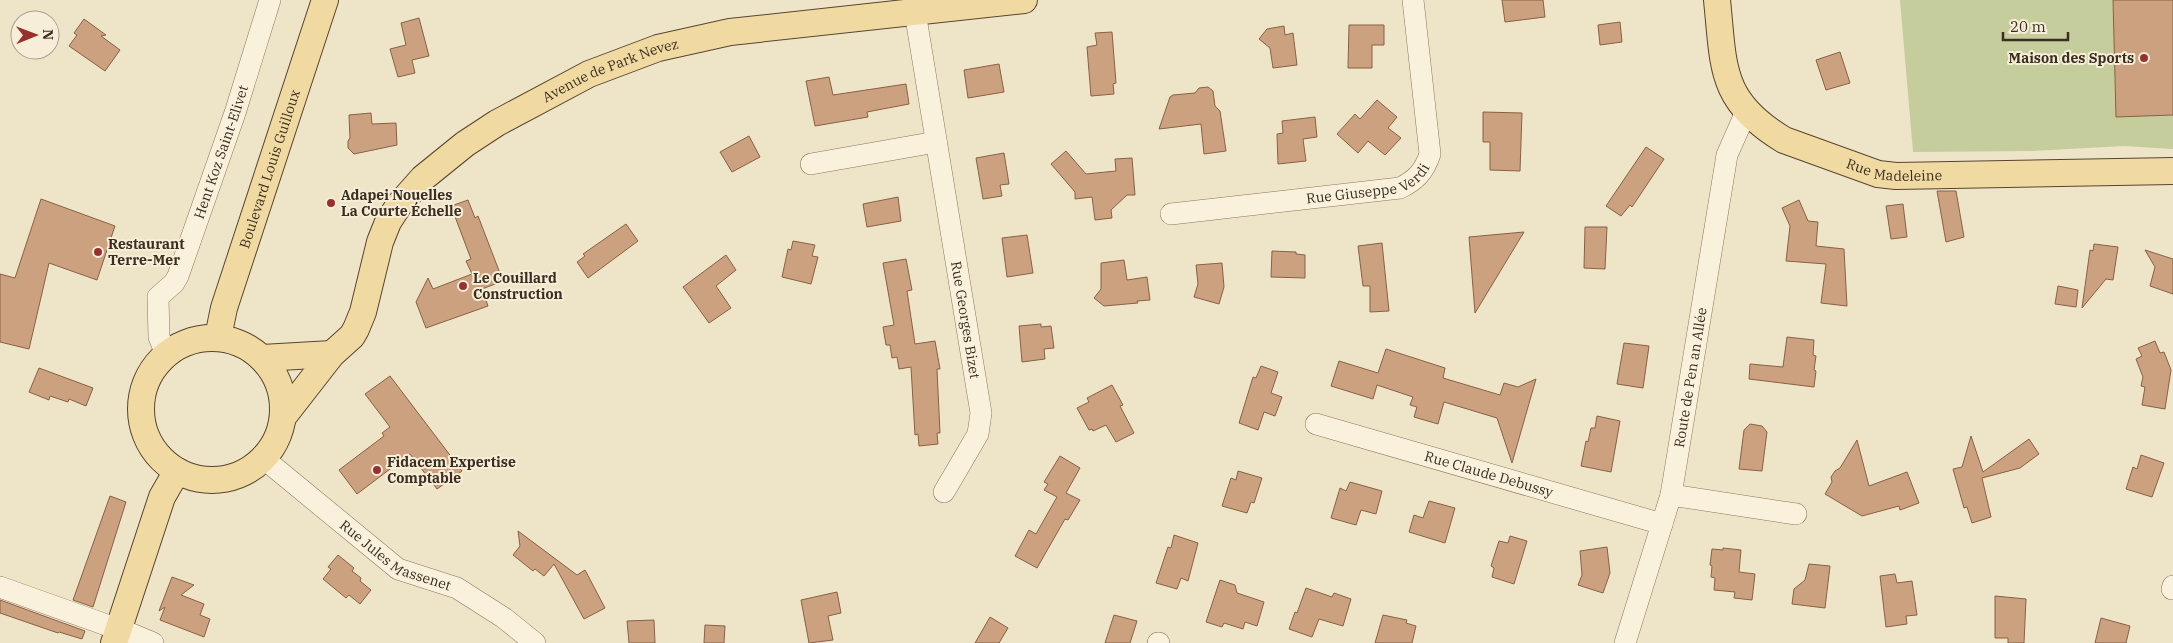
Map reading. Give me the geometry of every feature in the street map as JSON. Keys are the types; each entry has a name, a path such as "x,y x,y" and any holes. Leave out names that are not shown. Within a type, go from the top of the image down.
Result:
{"main road":[{"name":"Boulevard Louis Guilloux","path":"218,337 224,308 325,0"},
{"name":"Avenue de Park Nevez","path":"283,416 332,354 352,336 360,321 380,242 388,222 399,205 422,178 465,144 497,123 589,74 658,48 730,32 1024,0"},
{"name":"Rue Madeleine","path":"1717,0 1725,72 1730,86 1746,112 1770,132 1784,140 1878,174 1915,176 2173,171"},
{"path":"218,337 242,344 262,358 272,370 283,400 283,416 276,439 263,458 248,470 231,477 213,480 194,478 177,471 160,458 148,440 142,421 141,400 147,380 158,362 166,354 182,344 199,338 218,337"},
{"path":"262,358 332,354"},
{"path":"117,636 162,497 177,471"}],"street":[{"name":"Hent Koz Saint-Elivet","path":"166,354 159,337 158,297 178,276 235,113 270,0"},
{"name":"Rue Giuseppe Verdi","path":"1171,214 1400,188 1420,176 1430,154 1413,0"},
{"name":"Rue Georges Bizet","path":"915,12 980,413 978,434 944,492"},
{"name":"Route de Pen an Allée","path":"1625,643 1671,495 1727,155 1746,112"},
{"path":"811,164 936,142"},
{"name":"Rue Claude Debussy","path":"1316,424 1662,524"},
{"name":"Rue Jules Massenet","path":"263,458 398,570 457,588 504,618 535,643"},
{"path":"1671,495 1796,514"},
{"path":"0,587 117,636 153,643"}],"green space":[{"path":"1900,0 2173,0 2173,149 2124,146 2032,151 1913,152"}],"building":[{"path":"1502,0 1543,0 1545,17 1505,22"},
{"name":"Maison des Sports","path":"2113,0 2173,0 2173,115 2116,117"},
{"path":"419,18 429,56 412,60 415,73 398,77 390,49 406,45 401,23"},
{"path":"84,19 106,35 101,36 120,50 105,71 69,46 77,35 74,33"},
{"path":"1620,22 1622,42 1600,45 1598,25"},
{"path":"1349,25 1384,25 1384,45 1372,45 1372,68 1348,68"},
{"path":"1284,26 1285,35 1293,33 1297,65 1273,68 1270,48 1259,39 1267,29"},
{"path":"1112,32 1116,83 1113,84 1114,94 1091,96 1087,47 1097,45 1095,33"},
{"path":"1840,52 1850,83 1826,90 1816,60"},
{"path":"999,64 1004,92 968,98 964,70"},
{"path":"829,77 833,95 906,84 909,104 867,112 868,117 815,126 806,81"},
{"path":"1208,87 1213,91 1215,106 1220,111 1226,151 1204,154 1201,124 1159,129 1170,97 1173,95 1195,93 1199,88"},
{"path":"1377,100 1397,117 1388,128 1401,138 1385,155 1368,141 1358,153 1337,134 1355,114 1360,119"},
{"path":"1483,112 1522,113 1520,171 1490,170 1490,142 1483,142"},
{"path":"371,113 372,124 396,123 397,145 354,154 348,148 350,138 349,115"},
{"path":"1315,117 1317,137 1303,139 1306,161 1278,164 1277,134 1283,133 1282,121"},
{"path":"749,136 760,157 732,172 720,152"},
{"path":"1646,147 1664,159 1632,207 1630,205 1621,216 1606,206"},
{"path":"1066,151 1086,174 1116,171 1115,159 1132,158 1135,195 1127,195 1111,210 1112,218 1095,220 1092,197 1075,199 1075,192 1051,164"},
{"path":"1004,153 1009,184 1000,185 1002,196 983,199 976,158"},
{"path":"1937,191 1956,191 1964,237 1946,242"},
{"path":"898,197 901,221 867,227 863,204"},
{"path":"41,199 115,226 97,280 49,263 29,349 0,342 0,274 15,278"},
{"path":"468,200 475,218 478,216 503,281 482,289 488,306 426,328 416,302 428,278 433,289 472,274 466,261 471,259 451,206"},
{"path":"1799,200 1808,221 1818,222 1816,246 1844,249 1847,306 1821,303 1826,264 1786,261 1790,226 1782,208"},
{"path":"1903,204 1907,237 1891,239 1886,206"},
{"path":"626,224 638,241 588,278 577,262 585,256 583,254"},
{"path":"1585,227 1607,227 1605,269 1584,268"},
{"path":"1524,232 1475,313 1469,237"},
{"path":"1027,235 1033,273 1007,277 1002,238"},
{"path":"793,241 815,245 812,256 818,257 811,284 782,277 788,249 791,250"},
{"path":"1382,243 1389,311 1370,312 1370,286 1363,286 1358,246"},
{"path":"2094,244 2118,247 2113,280 2106,279 2082,308 2090,250 2093,251"},
{"path":"2145,250 2173,259 2173,294 2150,286 2155,267"},
{"path":"1272,251 1296,252 1296,254 1305,255 1305,278 1271,277"},
{"path":"726,255 736,270 716,286 731,308 709,323 683,287"},
{"path":"906,259 912,290 907,291 915,344 935,341 940,369 937,369 940,433 937,433 938,444 919,446 918,434 915,435 911,367 899,369 897,357 892,358 890,345 886,345 883,327 894,325 883,263"},
{"path":"1124,260 1127,280 1147,277 1150,300 1104,306 1094,298 1101,289 1101,263"},
{"path":"1222,263 1224,287 1219,304 1194,297 1198,284 1196,265"},
{"path":"2058,286 2078,290 2076,307 2055,304"},
{"path":"1041,324 1041,327 1051,326 1054,348 1044,349 1045,359 1022,362 1019,326"},
{"path":"1787,337 1814,340 1813,355 1816,356 1814,370 1816,371 1814,387 1749,379 1750,364 1783,367"},
{"path":"2155,341 2160,353 2164,352 2171,370 2165,409 2142,405 2145,387 2141,386 2143,377 2136,359 2142,356 2138,348"},
{"path":"1624,343 1649,346 1643,388 1617,384"},
{"path":"1386,349 1445,368 1443,378 1500,395 1504,383 1518,387 1536,379 1512,463 1497,418 1444,402 1438,424 1414,417 1417,407 1410,405 1413,397 1377,385 1373,399 1331,386 1339,361 1378,373"},
{"path":"1261,366 1278,372 1271,393 1282,397 1275,416 1264,412 1258,430 1239,423 1253,377 1256,378"},
{"path":"39,368 93,388 86,406 69,399 68,402 50,396 49,400 29,392"},
{"path":"390,376 462,471 437,489 410,454 357,494 339,470 384,436 382,433 390,427 365,394"},
{"path":"1112,385 1123,405 1120,406 1134,433 1116,442 1106,425 1093,431 1092,429 1089,430 1077,408 1089,402 1087,398"},
{"path":"1597,416 1620,421 1611,472 1581,466 1586,441 1588,442 1591,428 1595,428"},
{"path":"1750,424 1762,426 1767,432 1762,471 1739,469 1744,430"},
{"path":"1971,436 1983,472 2029,439 2039,454 2020,468 1982,478 1991,517 1972,523 1967,507 1964,508 1953,469 1962,467"},
{"path":"1857,440 1869,486 1907,472 1919,503 1900,510 1899,506 1862,516 1825,494 1832,482 1831,477 1840,468"},
{"path":"2141,455 2164,463 2152,497 2126,489 2133,467 2137,469"},
{"path":"1060,456 1080,468 1066,493 1080,500 1068,520 1065,519 1037,568 1015,556 1029,530 1036,534 1057,497 1044,490 1048,484 1044,482"},
{"path":"1238,471 1262,478 1254,503 1251,502 1247,513 1222,506 1231,478 1236,480"},
{"path":"1350,482 1382,491 1376,514 1361,510 1356,525 1331,518 1340,488 1346,491"},
{"path":"110,496 126,502 93,607 73,600"},
{"path":"1429,501 1455,508 1445,543 1409,532 1414,515 1423,518"},
{"path":"518,531 577,575 585,570 605,608 584,619 554,564 544,576 535,569 533,571 513,555 520,546"},
{"path":"1174,535 1198,543 1188,581 1181,578 1177,589 1156,583 1168,547 1171,548"},
{"path":"1510,536 1527,541 1514,584 1492,577 1494,568 1491,566 1499,541 1508,543"},
{"path":"1607,547 1610,573 1603,593 1578,585 1582,575 1580,551"},
{"path":"1723,548 1741,550 1739,572 1755,574 1752,600 1734,598 1735,592 1714,590 1715,578 1711,577 1712,566 1710,565 1712,549 1723,550"},
{"path":"338,555 354,568 352,571 371,590 360,604 349,595 346,598 323,579 331,569 328,567"},
{"path":"1809,564 1830,566 1825,608 1792,604 1794,589 1805,580"},
{"path":"1895,574 1897,583 1912,581 1917,615 1906,616 1907,624 1886,627 1880,576"},
{"path":"172,577 194,585 181,595 204,604 200,615 210,619 204,637 160,620 165,607 159,611"},
{"path":"1220,580 1235,585 1237,593 1264,602 1257,626 1245,622 1243,629 1224,623 1222,627 1206,622"},
{"path":"1306,588 1332,597 1334,593 1351,599 1343,626 1319,619 1312,637 1289,629"},
{"path":"837,592 841,613 828,616 833,640 809,643 801,600"},
{"path":"1995,596 2026,599 2024,643 2008,643 2008,638 1995,638"},
{"path":"0,600 85,631 82,639 58,633 0,613"},
{"path":"1114,615 1137,621 1130,643 1105,643"},
{"path":"1383,615 1407,620 1406,623 1416,626 1412,643 1375,643"},
{"path":"990,617 1008,628 999,643 975,643"},
{"path":"2101,618 2130,626 2126,643 2095,643"},
{"path":"654,620 655,643 629,643 627,621"},
{"path":"705,625 725,626 724,643 704,643"}],"place":[{"name":"Maison des Sports","path":"2144,58"},
{"name":"Adapei Nouelles La Courte Échelle","path":"331,203"},
{"name":"Restaurant Terre-Mer","path":"98,252"},
{"name":"Le Couillard Construction","path":"463,286"},
{"name":"Fidacem Expertise Comptable","path":"377,470"}]}
